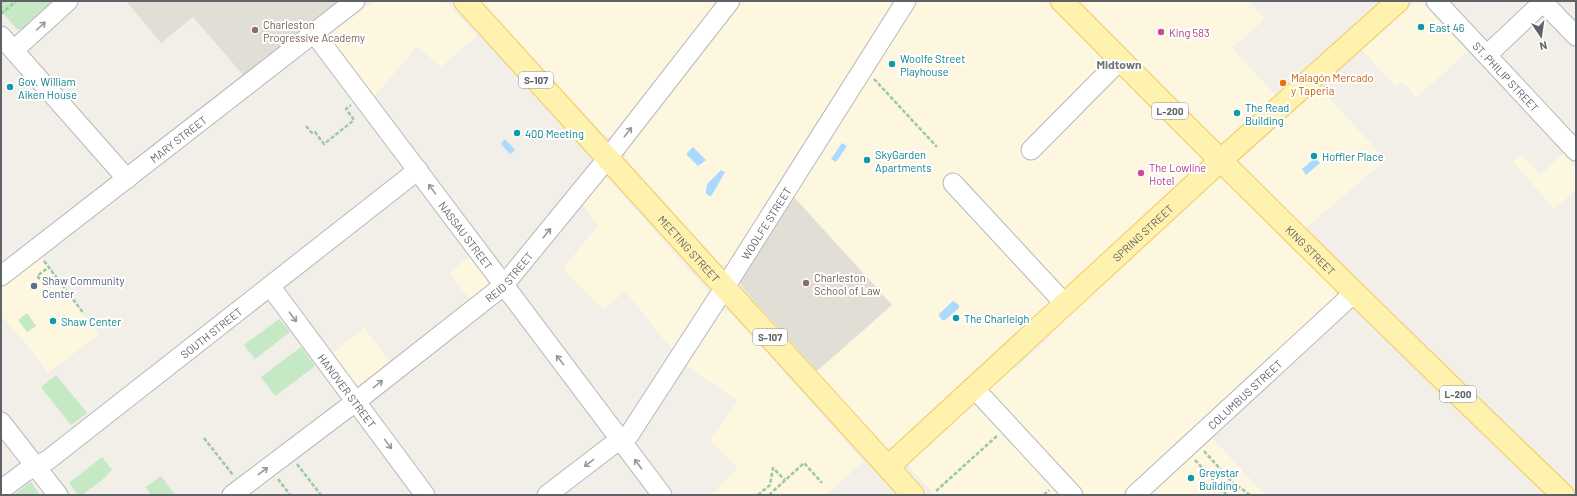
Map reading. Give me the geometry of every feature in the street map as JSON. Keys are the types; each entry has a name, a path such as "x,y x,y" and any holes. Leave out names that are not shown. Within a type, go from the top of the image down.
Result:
{"main road":[{"name":"MEETING STREET","path":"465,1 913,495"},
{"name":"KING STREET","path":"1062,1 1220,161 1563,495"},
{"name":"SPRING STREET","path":"888,467 1220,161 1398,1"}],"street":[{"path":"14,50 68,1"},
{"name":"MARY STREET","path":"1,276 355,1"},
{"name":"REID STREET","path":"234,487 356,401 503,286 607,159 730,1"},
{"name":"WOOLFE STREET","path":"547,495 629,435 725,288 906,1"},
{"name":"ST. PHILIP STREET","path":"1436,1 1576,151"},
{"path":"1487,55 1543,2 1576,36"},
{"name":"NASSAU STREET","path":"314,33 418,170 503,286 662,495"},
{"path":"1,36 127,178"},
{"path":"1031,150 1120,60"},
{"name":"SOUTH STREET","path":"1,490 25,472 48,460 418,170"},
{"path":"953,183 1065,304"},
{"name":"HANOVER STREET","path":"270,286 425,495"},
{"name":"COLUMBUS STREET","path":"1135,495 1194,450 1354,293"},
{"path":"974,388 1073,495"},
{"path":"1,422 58,495"}],"path":[{"path":"1,14 16,1"},
{"path":"873,77 937,147"},
{"path":"306,126 312,133 315,132 324,144 354,120 346,109 354,102"},
{"path":"42,259 84,314"},
{"path":"40,279 37,276 49,267"},
{"path":"936,491 1009,426"},
{"path":"204,438 234,487"},
{"path":"1194,450 1227,495"},
{"path":"1194,450 1250,495"},
{"path":"297,463 321,495"},
{"path":"769,495 804,463 822,482"},
{"path":"758,495 770,485 773,468 785,481"},
{"path":"277,478 290,495"},
{"path":"770,485 774,490"}],"shaded area":[{"name":"Charleston Progressive Academy","path":"126,1 343,1 245,77 193,17 161,43"},
{"path":"374,1 446,1 477,36 441,67 417,46 373,98 329,38 331,34"},
{"path":"480,1 725,1 616,136 609,137 604,135"},
{"path":"738,1 897,1 730,264 721,265 627,160 622,147"},
{"path":"917,1 1046,1 1201,157 1204,163 894,447 887,447 817,371 892,305 793,196"},
{"path":"1079,1 1249,1 1265,19 1232,48 1279,99 1225,145 1221,144 1216,141"},
{"path":"1416,1 1421,1 1468,52 1416,97 1402,82 1396,87 1362,50"},
{"name":"Hoffler Place","path":"1320,88 1386,160 1303,230 1239,163 1240,160"},
{"path":"1522,154 1540,175 1563,154 1576,168 1576,190 1554,209 1513,162"},
{"path":"606,178 707,290 707,296 673,351 625,291 604,309 563,269 598,225 582,203 601,179"},
{"path":"1213,178 1221,178 1226,180 1335,287 1337,296 1334,301 1123,495 935,495 910,468 908,458 1001,369 1016,368 1049,338 1053,323"},
{"name":"Charleston School of Law","path":"793,196 892,305 817,371 742,287 739,280"},
{"path":"471,255 492,284 471,301 449,273"},
{"name":"Shaw Center","path":"41,256 99,334 48,373 27,345 4,319 1,321 1,287"},
{"path":"722,311 729,312 734,316 863,461 827,495 711,495 738,469 710,439 738,401 685,365"},
{"path":"364,328 392,364 356,388 330,355"},
{"path":"1212,438 1265,495 1150,495"}],"green space":[{"path":"1,1 56,1 23,30 17,29 1,11"},
{"path":"27,313 36,326 27,332 18,320"},
{"path":"279,319 290,332 255,359 244,345"},
{"path":"301,347 315,366 275,396 261,377"},
{"path":"56,375 87,413 71,425 41,387"},
{"path":"102,457 112,470 102,480 82,495 78,495 69,483"},
{"path":"161,476 175,495 151,495 146,487"},
{"path":"31,482 40,495 14,495"}],"water":[{"path":"505,139 515,150 510,154 501,144"},
{"path":"842,143 847,146 836,162 831,159"},
{"path":"693,147 706,160 698,166 687,155"},
{"path":"1315,158 1320,163 1306,175 1302,169"},
{"path":"721,170 725,172 711,196 708,196 708,194 706,194 707,184"},
{"path":"953,301 959,305 959,308 945,320 942,320 939,314"}],"place":[{"name":"East 46","path":"1421,27"},
{"name":"Charleston Progressive Academy","path":"255,30"},
{"name":"King 583","path":"1161,32"},
{"name":"Woolfe Street Playhouse","path":"892,64"},
{"name":"Malagón Mercado y Taperia","path":"1283,83"},
{"name":"Gov. William Aiken House","path":"10,87"},
{"name":"The Read Building","path":"1237,113"},
{"name":"400 Meeting","path":"517,133"},
{"name":"Hoffler Place","path":"1314,156"},
{"name":"SkyGarden Apartments","path":"867,160"},
{"name":"The Lowline Hotel","path":"1141,173"},
{"name":"Charleston School of Law","path":"806,283"},
{"name":"Shaw Community Center","path":"34,286"},
{"name":"The Charleigh","path":"956,318"},
{"name":"Shaw Center","path":"53,321"},
{"name":"Greystar Building","path":"1191,478"}],"district":[{"name":"Midtown","path":"1119,64"}]}
